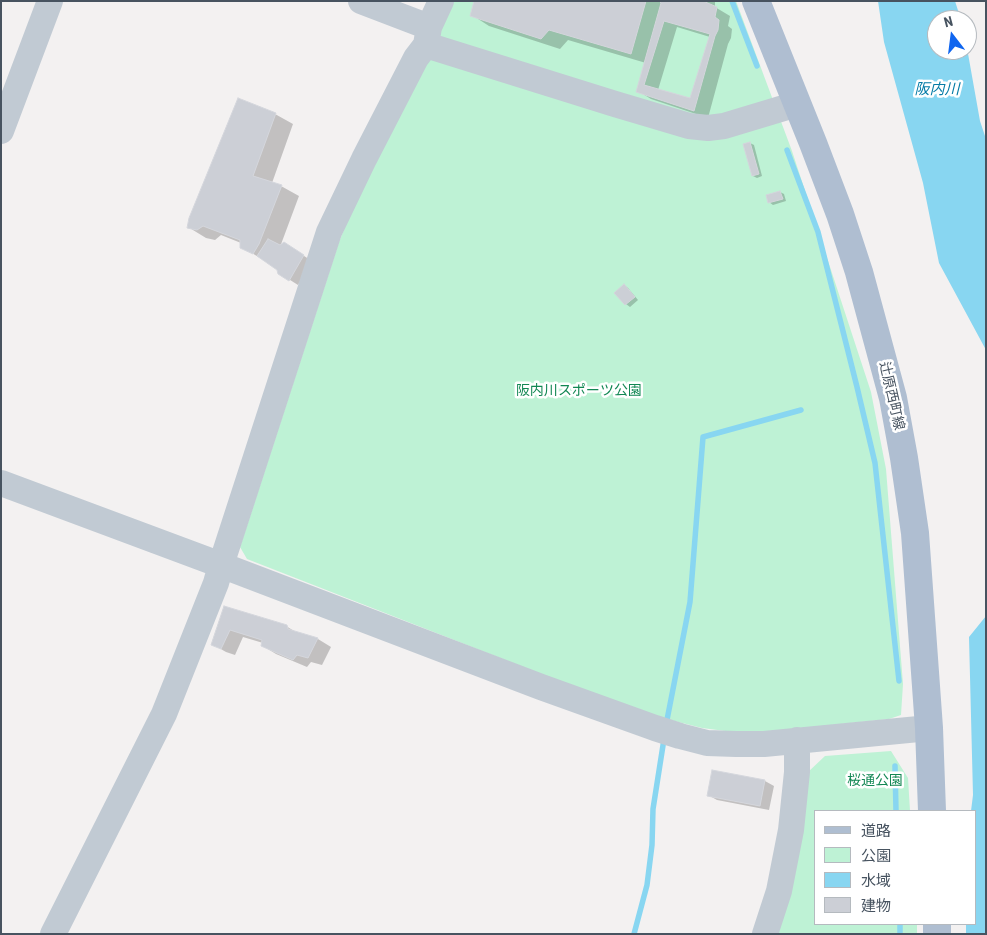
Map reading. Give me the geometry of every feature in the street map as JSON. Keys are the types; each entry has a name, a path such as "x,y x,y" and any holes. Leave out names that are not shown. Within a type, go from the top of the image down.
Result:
{"main road":[{"name":"辻原西町線","path":"756,1 837,205 860,272 892,398 904,458 915,533 929,728 932,810"}],"street":[{"path":"1,131 50,1"},
{"path":"361,1 427,36 615,104 689,126 708,128 724,126 797,104"},
{"path":"52,934 164,714 216,583 329,232 427,36 441,1"},
{"path":"1,483 541,687 663,731 707,742 764,744 929,728"},
{"path":"765,934 778,891 791,830 798,772 797,740"}],"green space":[{"name":"阪内川スポーツ公園","path":"444,1 736,1 792,151 871,392 886,469 903,684 901,715 889,719 741,733 702,728 655,716 536,672 247,559 240,547 339,242 375,151"},
{"name":"桜通公園","path":"891,751 908,778 910,810 814,810 814,925 917,925 917,934 775,934 807,773 825,756"}],"water":[{"name":"阪内川","path":"878,1 955,1 958,10 927,10 927,60 969,60 980,121 986,139 986,350 939,263 923,183 884,42"},
{"path":"986,616 986,934 966,934 966,925 977,925 977,810 971,810 973,795 969,637"}],"building":[{"path":"474,1 646,1 631,54 549,30 541,39 470,16"},
{"path":"659,1 703,1 717,7 715,17 719,20 718,30 694,111 636,92 661,3","holes":["664,21 710,34 690,98 644,85"]},
{"path":"238,98 276,113 253,176 282,185 259,244 253,254 240,248 240,240 203,226 197,230 187,228 189,218"},
{"path":"750,142 759,174 752,176 743,144"},
{"path":"780,191 783,199 768,203 766,195"},
{"path":"268,239 280,245 284,242 304,255 289,281 257,256"},
{"path":"624,284 635,297 625,305 614,293"},
{"path":"224,606 287,625 288,629 318,638 308,658 297,655 293,660 261,646 262,640 230,630 221,649 211,645"},
{"path":"712,770 765,780 760,806 707,796"}],"waterway":[{"path":"732,1 757,66"},
{"path":"787,150 818,232 875,463 899,681"},
{"path":"666,725 690,602 703,437 801,410"},
{"path":"634,934 647,885 652,845 653,809 664,739"},
{"path":"895,766 896,810"},
{"path":"900,925 900,934"}]}
